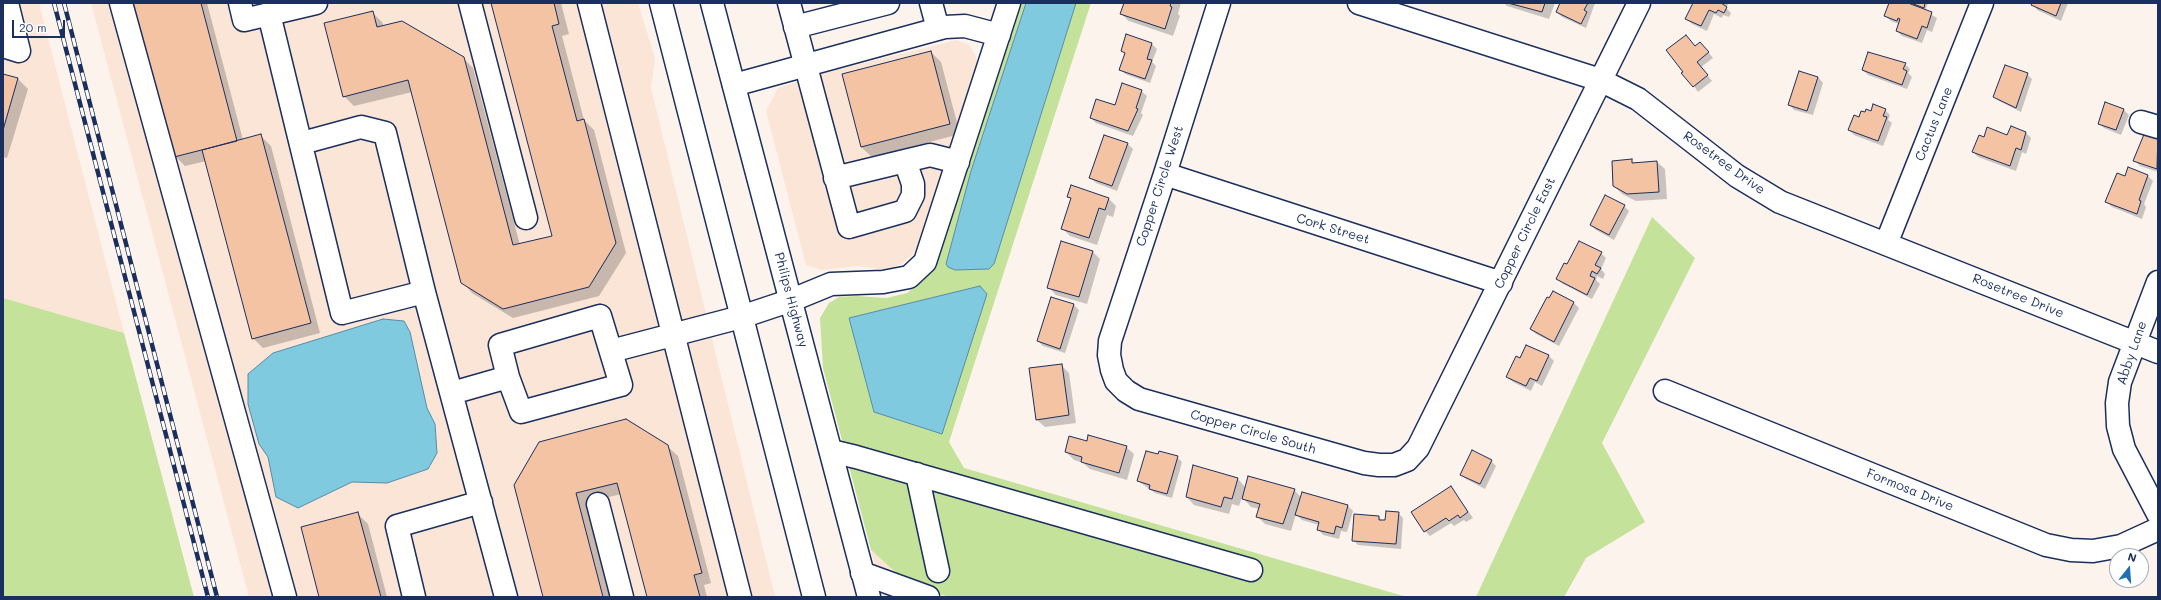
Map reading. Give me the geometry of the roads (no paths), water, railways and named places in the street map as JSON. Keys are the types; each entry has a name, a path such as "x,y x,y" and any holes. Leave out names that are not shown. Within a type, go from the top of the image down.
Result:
{"street":[{"path":"3,46 19,51 7,3"},
{"path":"121,3 285,597"},
{"path":"240,3 244,20 316,3"},
{"path":"470,3 526,218"},
{"path":"589,3 740,597"},
{"path":"661,3 814,597"},
{"name":"Philips Highway","path":"712,3 792,300 869,597"},
{"path":"789,3 849,227 905,211 913,195 913,184 905,162"},
{"path":"795,27 888,3"},
{"path":"931,3 938,29"},
{"path":"611,351 741,317 792,300 831,284 883,282 909,277 925,262 1009,3"},
{"name":"Copper Circle West","path":"1112,370 1109,355 1110,341 1219,3"},
{"name":"Rosetree Drive","path":"1359,3 1600,80 1638,99 1754,188 1780,202 2158,352"},
{"name":"Copper Circle East","path":"1407,460 1418,448 1639,3"},
{"name":"Cactus Lane","path":"1886,244 1982,3"},
{"path":"269,14 302,143 342,313 424,292"},
{"path":"734,85 938,29 965,26 999,34"},
{"path":"302,143 361,127 385,133 424,292 506,597"},
{"path":"835,178 930,155 958,162"},
{"name":"Cork Street","path":"1165,174 1501,283"},
{"name":"Abby Lane","path":"2158,282 2120,382 2117,402 2118,426 2124,449 2158,514"},
{"path":"600,316 620,386 521,412 508,377 500,346 600,316"},
{"name":"Copper Circle South","path":"1112,370 1116,380 1126,391 1139,399 1364,463 1394,465 1407,460"},
{"path":"452,393 508,377"},
{"name":"Formosa Drive","path":"1665,391 2046,544 2071,550 2093,551 2121,546 2158,529"},
{"path":"831,451 917,474 1251,570"},
{"path":"917,474 938,571"},
{"path":"414,597 397,526 481,502"},
{"path":"598,504 622,597"},
{"path":"862,573 928,597"}],"water":[{"path":"1026,3 1076,3 994,264 989,269 955,270 948,267 946,264 971,171"},
{"path":"980,286 987,294 942,434 874,412 849,318"},
{"path":"383,319 404,321 410,332 427,408 435,424 437,453 428,469 387,483 352,482 298,508 276,497 268,457 259,444 248,404 248,374 273,353"}],"railway":[{"path":"54,3 208,597"},
{"path":"64,3 217,597"}]}
